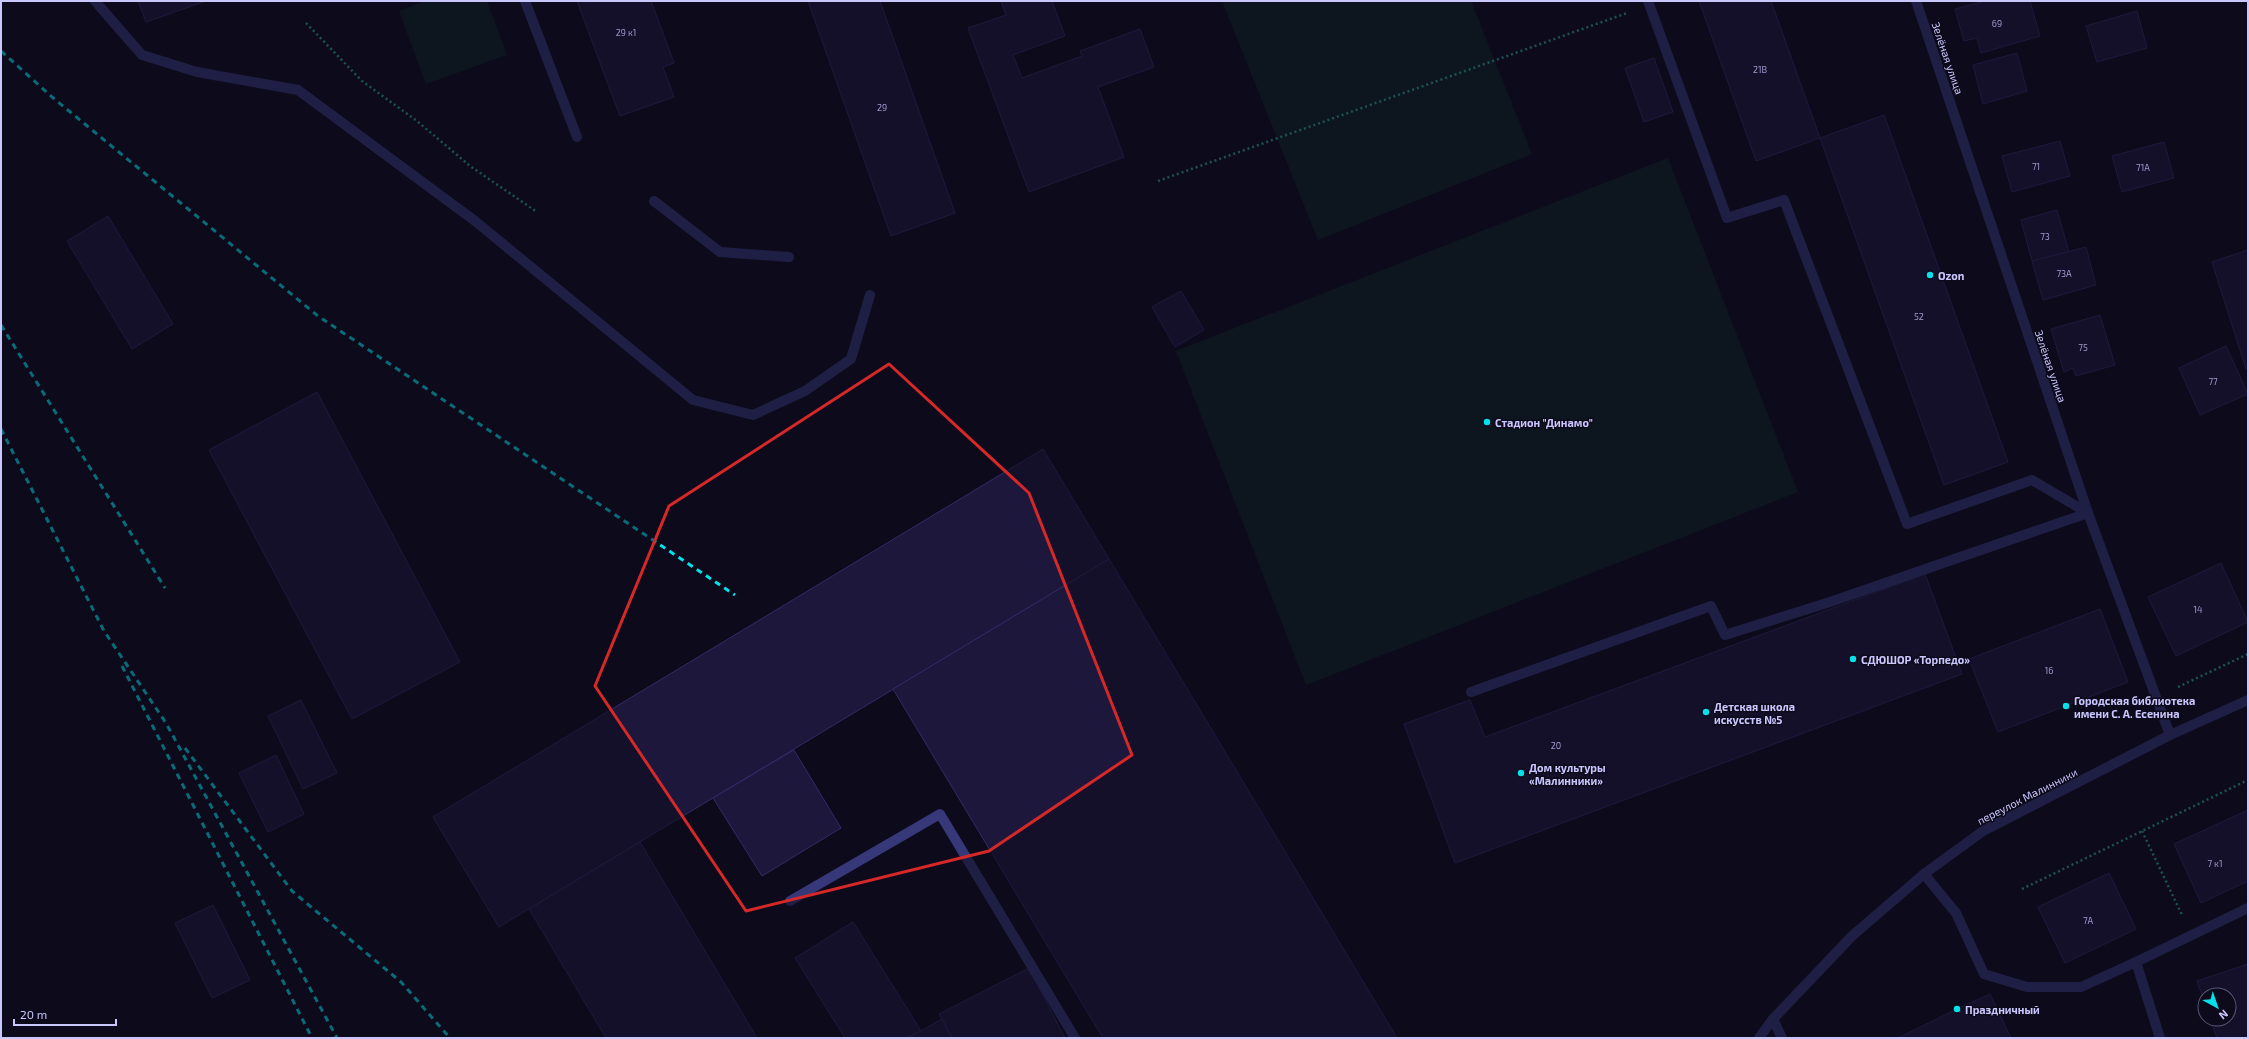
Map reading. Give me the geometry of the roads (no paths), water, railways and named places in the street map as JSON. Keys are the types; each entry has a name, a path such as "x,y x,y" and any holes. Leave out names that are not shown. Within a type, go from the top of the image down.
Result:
{"street":[{"path":"95,1 142,55 197,72 298,90 475,221 693,400 753,415 805,391 851,359 870,295"},
{"path":"525,1 577,137"},
{"name":"Зелёная улица","path":"1916,1 2088,513 2157,697 2170,736"},
{"path":"1649,3 1727,218 1784,200 1907,524 2032,480 2088,513"},
{"path":"654,201 720,252 788,257"},
{"path":"1471,692 1711,606 1725,635 1838,600 2088,513"},
{"name":"переулок Малинники","path":"1759,1038 1773,1019 1852,936 1924,874 1983,831 2170,736 2248,700"},
{"path":"790,901 940,814 1075,1038"},
{"path":"1924,874 1956,913 1984,974 2027,986 2081,987 2248,908"},
{"path":"2136,962 2160,1038"},
{"path":"1773,1019 1782,1038"}],"railway":[{"path":"1,51 52,97 318,316 735,595"},
{"path":"1,325 165,588"},
{"path":"1,429 104,631 166,723 337,1038"},
{"path":"122,666 312,1038"},
{"path":"185,748 292,891 401,982 450,1038"}],"place":[{"name":"Ozon","path":"1930,275"},
{"name":"Стадион \"Динамо\"","path":"1487,422"},
{"name":"СДЮШОР «Торпедо»","path":"1853,659"},
{"name":"Городская библиотека имени С. А. Есенина","path":"2066,706"},
{"name":"Детская школа искусств №5","path":"1706,712"},
{"name":"Дом культуры «Малинники»","path":"1521,773"},
{"name":"Праздничный","path":"1957,1009"}]}
